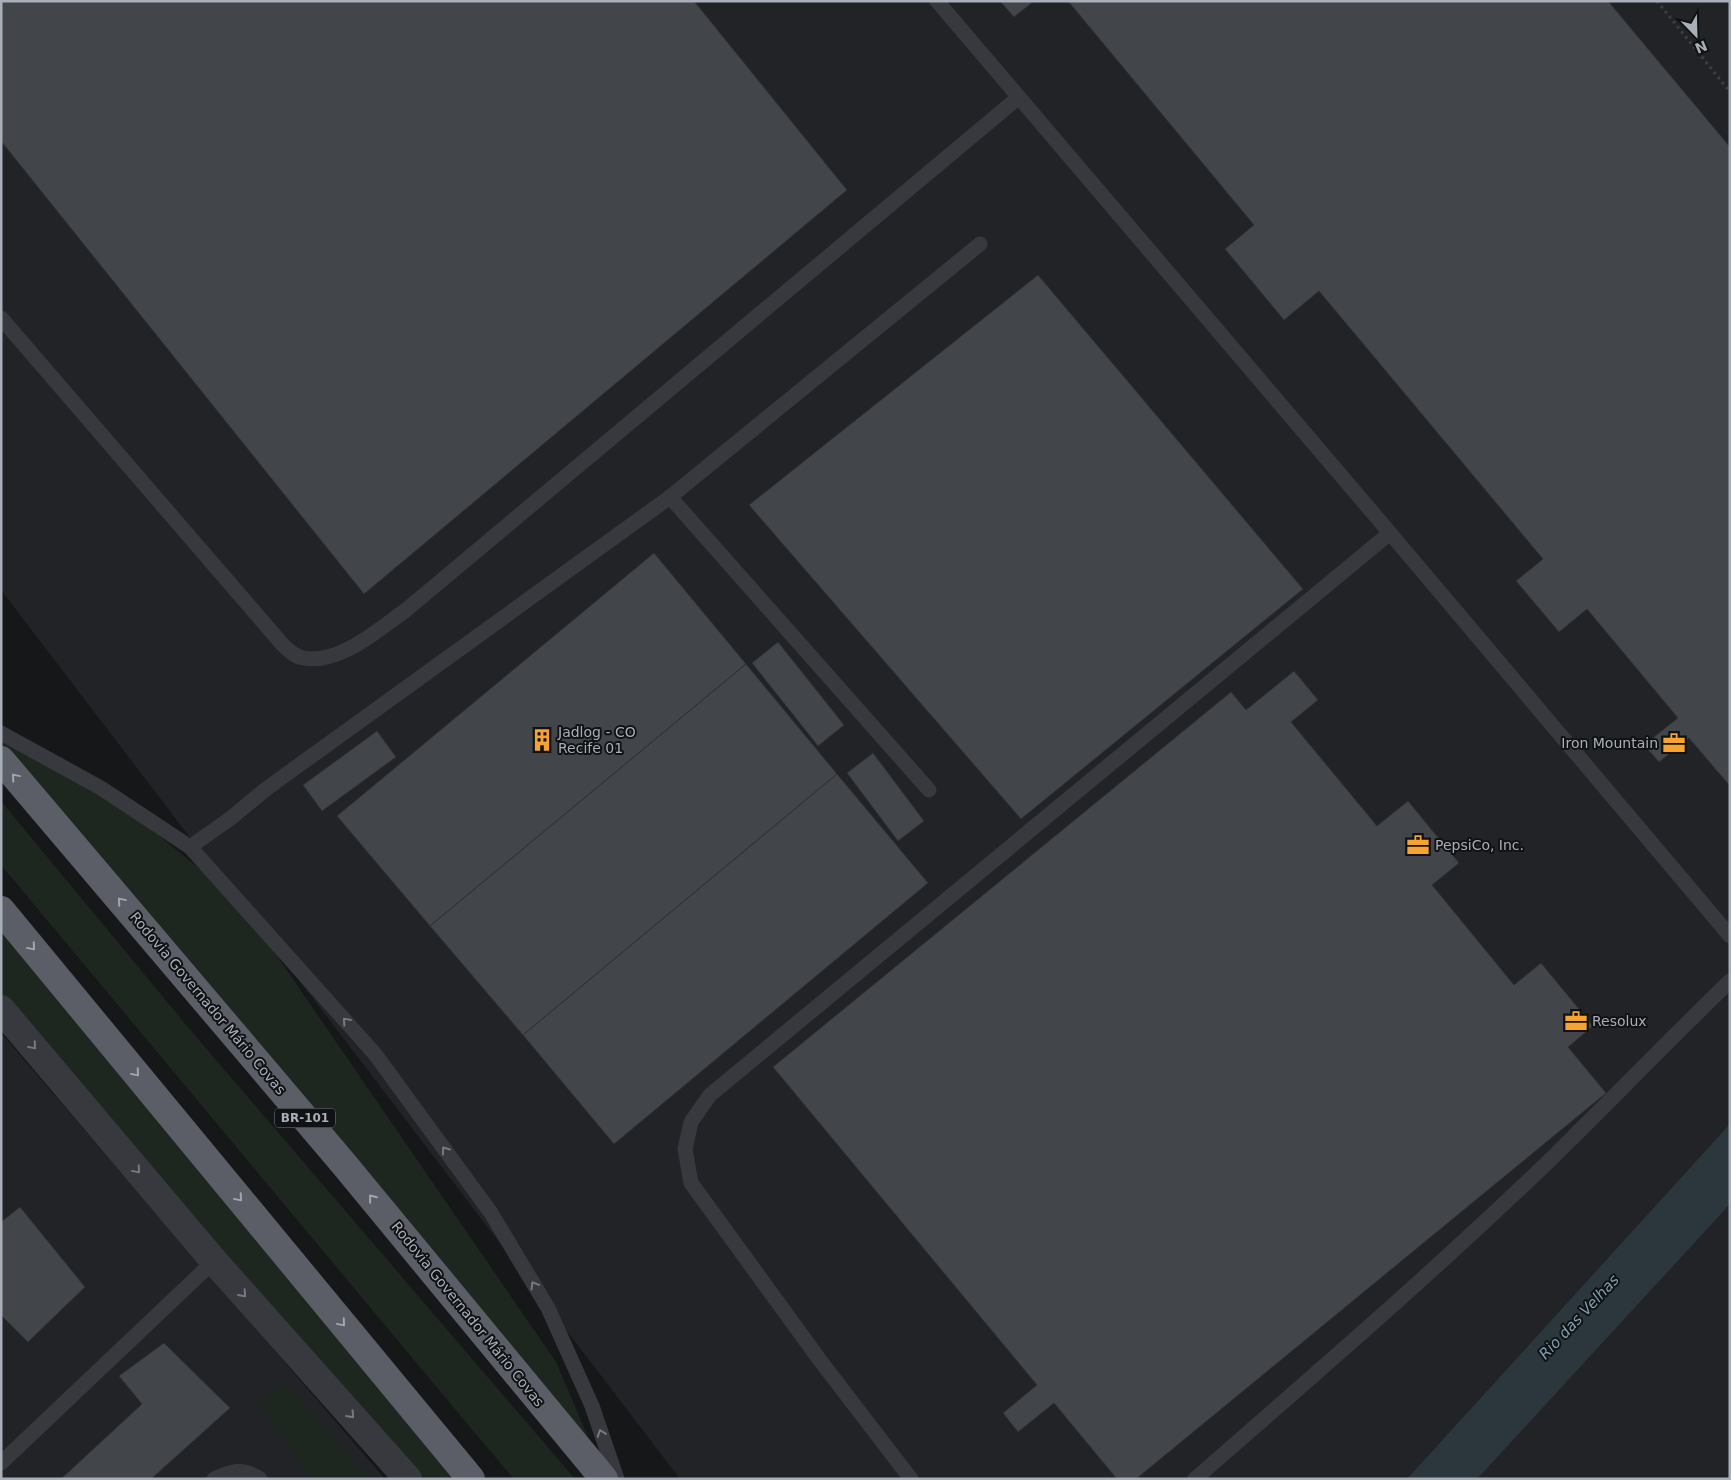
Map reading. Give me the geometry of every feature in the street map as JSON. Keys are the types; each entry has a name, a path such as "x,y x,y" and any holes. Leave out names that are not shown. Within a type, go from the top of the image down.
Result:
{"highway":[{"name":"Rodovia Governador Mário Covas","path":"1,760 343,1163 604,1479"},
{"path":"1,910 471,1479"}],"street":[{"path":"1,1009 214,1261 408,1479"}],"lane":[{"path":"937,1 1730,936"},
{"path":"1,318 282,644 292,654 302,658 323,658 336,655 359,643 406,610 1019,97"},
{"path":"190,847 670,497 980,244"},
{"path":"670,497 929,790"},
{"path":"911,1479 819,1359 691,1183 685,1149 691,1122 710,1094 1390,533"},
{"path":"1,733 102,788 190,847 375,1054 491,1213 548,1308 592,1406 618,1479"},
{"path":"1195,1479 1398,1301 1549,1160 1663,1045 1730,981"},
{"path":"1,1463 214,1261"},
{"path":"214,1479 233,1471 250,1473 260,1479"}],"path":[{"path":"1657,1 1730,92"}],"shaded area":[{"path":"1,1 1730,1 1730,1479 680,1479 1,590"},
{"path":"1,741 101,788 240,902 556,1362 599,1463 1,748"},
{"path":"1,801 192,1032 575,1479 514,1479 475,1433 1,865"},
{"path":"1,925 459,1479 406,1479 1,1007"},
{"path":"1,1033 385,1479 1,1479"},
{"path":"287,1384 369,1479 312,1479 259,1403"}],"water":[{"name":"Rio das Velhas","path":"1730,1124 1730,1204 1477,1479 1407,1479"}],"building":[{"path":"1,1 694,1 847,190 364,594 1,141"},
{"path":"1000,1 1034,1 1014,17"},
{"path":"1068,1 1608,1 1730,147 1730,786 1689,738 1659,762 1644,745 1678,718 1587,609 1559,632 1516,581 1543,559 1319,291 1284,320 1225,249 1254,225"},
{"path":"1038,275 1303,589 1021,819 749,505"},
{"name":"Jadlog - CO Recife 01","path":"654,553 746,664 430,926 337,816"},
{"path":"778,642 844,725 818,746 752,663"},
{"path":"746,664 837,774 523,1035 430,926"},
{"path":"1294,671 1318,700 1291,722 1377,826 1408,801 1459,863 1432,885 1514,985 1541,963 1593,1026 1568,1047 1606,1093 1136,1479 1117,1479 1054,1403 1018,1432 1003,1413 1037,1385 773,1067 1231,692 1246,710"},
{"path":"377,731 396,757 322,811 303,785"},
{"path":"873,753 924,821 898,841 847,773"},
{"path":"837,774 928,883 614,1144 523,1035"},
{"path":"20,1207 85,1287 28,1342 1,1315 1,1222"},
{"path":"164,1343 230,1408 151,1479 61,1479 142,1404 119,1376"}],"place":[{"name":"Jadlog - CO Recife 01","path":"542,740"},
{"name":"Iron Mountain","path":"1674,743"},
{"name":"PepsiCo, Inc.","path":"1418,845"},
{"name":"Resolux","path":"1576,1021"}]}
